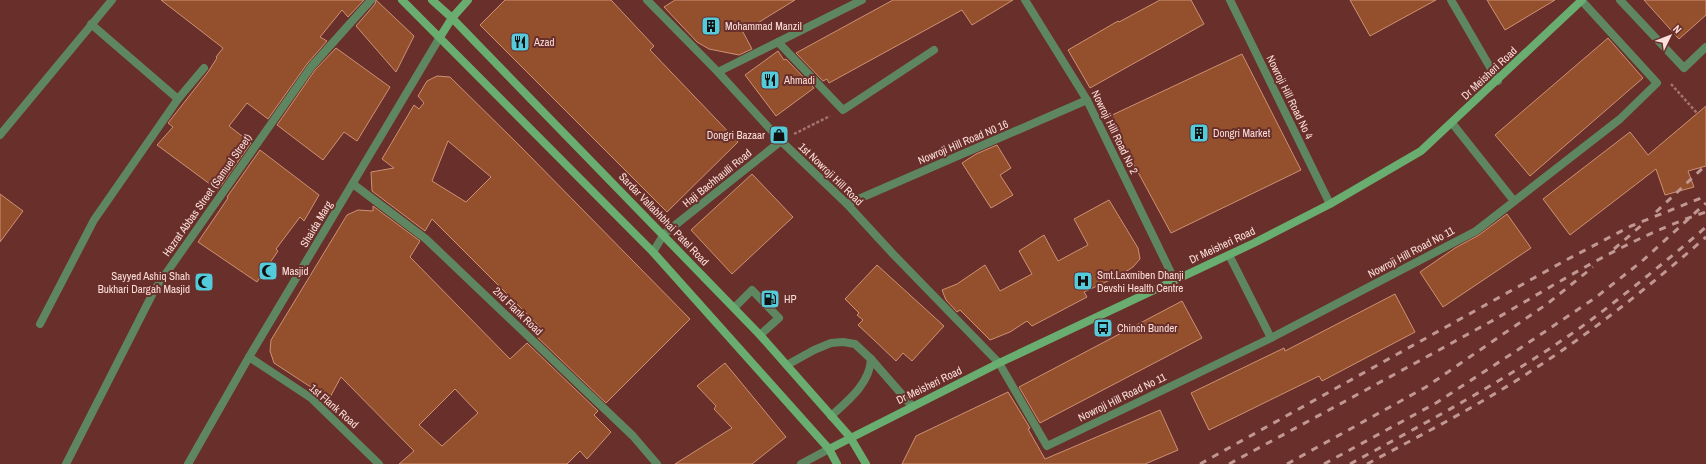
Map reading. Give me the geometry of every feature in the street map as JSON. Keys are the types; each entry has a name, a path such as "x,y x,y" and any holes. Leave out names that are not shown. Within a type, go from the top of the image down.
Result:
{"main road":[{"path":"402,0 653,252 829,449 837,464"},
{"name":"Sardar Vallabhbhai Patel Road","path":"432,0 452,18 735,307 850,437 866,464"},
{"path":"440,37 452,18 468,0"},
{"name":"Dr Meisheri Road","path":"829,449 850,437 999,363 1174,279 1230,255 1330,204 1421,151 1498,81 1582,0"}],"street":[{"path":"0,135 112,0"},
{"name":"Hazrat Abbas Street (Samuel Street)","path":"66,464 155,289 311,67 371,0"},
{"name":"1st Nowroji Hill Road","path":"647,0 718,72 781,141 847,204 892,254 999,363 1047,446"},
{"path":"718,72 862,0"},
{"name":"Nowroji Hill Road No 2","path":"1025,0 1087,100 1174,279"},
{"name":"Nowroji Hill Road No 4","path":"1230,0 1330,204"},
{"path":"1451,0 1498,81"},
{"name":"Nowroji Hill Road No 11","path":"1047,446 1271,338 1476,231 1620,119 1657,84 1582,0"},
{"path":"1620,0 1684,68 1706,47"},
{"path":"91,24 178,99"},
{"name":"Shaida Marg","path":"188,464 249,357 440,37"},
{"path":"778,42 843,110 934,50"},
{"path":"40,324 94,220 178,99 204,68"},
{"name":"Nowroji Hill Road N0 16","path":"847,204 1087,100"},
{"path":"1452,123 1514,201"},
{"name":"Haji Bachhaulli Road","path":"653,252 664,234 781,141"},
{"name":"2nd Flank Road","path":"353,184 426,239 633,436 657,464"},
{"path":"1230,255 1271,338"},
{"path":"735,307 752,290 778,318 760,335"},
{"path":"787,365 830,343 843,342 855,344 871,359 912,406"},
{"name":"1st Flank Road","path":"249,357 311,398 379,464"},
{"path":"831,416 850,400 863,384 870,370 871,359"},
{"path":"801,464 829,449"}],"path":[{"path":"781,141 843,110"}],"building":[{"path":"161,0 364,0 348,17 342,10 320,37 327,41 307,64 268,119 247,103 229,126 251,143 218,190 157,145 173,127 168,123 208,72 223,48"},
{"path":"376,0 414,36 396,72 356,26 375,4"},
{"path":"505,0 611,0 654,46 650,50 738,142 667,212 480,25"},
{"name":"Mohammad Manzil","path":"675,0 795,0 743,32 752,49 739,55 709,49 697,42 664,7"},
{"path":"893,0 1013,0 972,25 962,10 829,83 827,79 823,81 796,53"},
{"path":"1160,0 1191,0 1204,24 1090,88 1068,50 1118,21 1119,22"},
{"path":"1350,0 1436,0 1370,36"},
{"path":"1487,0 1555,0 1505,30"},
{"path":"1644,0 1706,0 1706,15 1679,39"},
{"path":"1608,38 1643,78 1530,176 1495,135"},
{"path":"336,48 390,87 357,141 344,132 323,160 277,125 315,70"},
{"path":"778,51 784,60 786,59 814,88 776,116 745,75"},
{"name":"Dongri Market","path":"1242,54 1301,170 1171,233 1108,117"},
{"path":"437,76 450,77 690,319 606,403 535,335 541,328 432,219 425,231 372,191 371,172 394,168 382,159 414,105 419,109 424,103 418,96 427,81","holes":["448,141 491,177 466,202 432,181"]},
{"path":"1706,106 1706,166 1688,171 1694,187 1665,195 1656,169 1570,235 1543,199 1630,132 1648,155"},
{"path":"997,145 1011,168 1000,175 1013,195 991,208 962,163 976,154"},
{"path":"260,150 319,195 304,221 300,217 276,249 278,251 257,282 198,242"},
{"path":"752,174 793,217 732,274 691,230"},
{"path":"0,194 23,211 0,242"},
{"path":"1109,200 1138,248 1140,259 1133,267 1119,276 1084,292 1087,297 1032,326 1027,321 1010,332 990,340 960,310 957,312 946,300 942,290 957,284 985,265 1000,291 1032,274 1019,251 1044,235 1058,261 1088,245 1074,219"},
{"path":"373,206 420,241 410,257 510,359 527,343 598,411 594,415 611,432 587,459 580,451 567,464 399,464 414,451 341,377 329,399 274,363 270,351 271,340 347,215 358,210 373,211","holes":["455,389 478,413 442,446 419,425"]},
{"path":"1507,214 1531,248 1443,307 1420,272 1455,248 1479,235"},
{"path":"877,265 944,326 912,361 903,353 896,361 858,325 863,320 857,315 859,313 845,299"},
{"path":"1395,294 1415,332 1322,381 1319,376 1209,430 1191,393 1284,348 1285,351"},
{"path":"1182,301 1202,338 1040,423 1019,387"},
{"path":"725,363 786,437 752,464 675,464 732,428 714,409 716,406 697,386"},
{"path":"1008,392 1030,428 1028,429 1045,459 1160,410 1178,450 1145,464 902,464 916,436"}],"railway":[{"path":"1656,212 1706,165"},
{"path":"1200,464 1568,259 1631,226 1706,196"},
{"path":"1324,464 1436,403 1595,298 1641,262 1706,203"},
{"path":"1229,464 1490,322 1595,261 1677,222 1706,212"},
{"path":"1614,249 1643,224"},
{"path":"1350,464 1475,395 1566,338 1623,295 1706,227"},
{"path":"1367,464 1468,409 1575,342 1620,308 1706,237"},
{"path":"1287,464 1426,387 1547,304 1593,267"}],"place":[{"name":"Mohammad Manzil","path":"711,26"},
{"name":"Azad","path":"520,42"},
{"name":"Ahmadi","path":"770,80"},
{"name":"Dongri Market","path":"1199,133"},
{"name":"Dongri Bazaar","path":"779,135"},
{"name":"Masjid","path":"268,271"},
{"name":"Smt.Laxmiben Dhanji Devshi Health Centre","path":"1083,281"},
{"name":"Sayyed Ashiq Shah Bukhari Dargah Masjid","path":"204,282"},
{"name":"HP","path":"770,299"},
{"name":"Chinch Bunder","path":"1103,328"}]}
